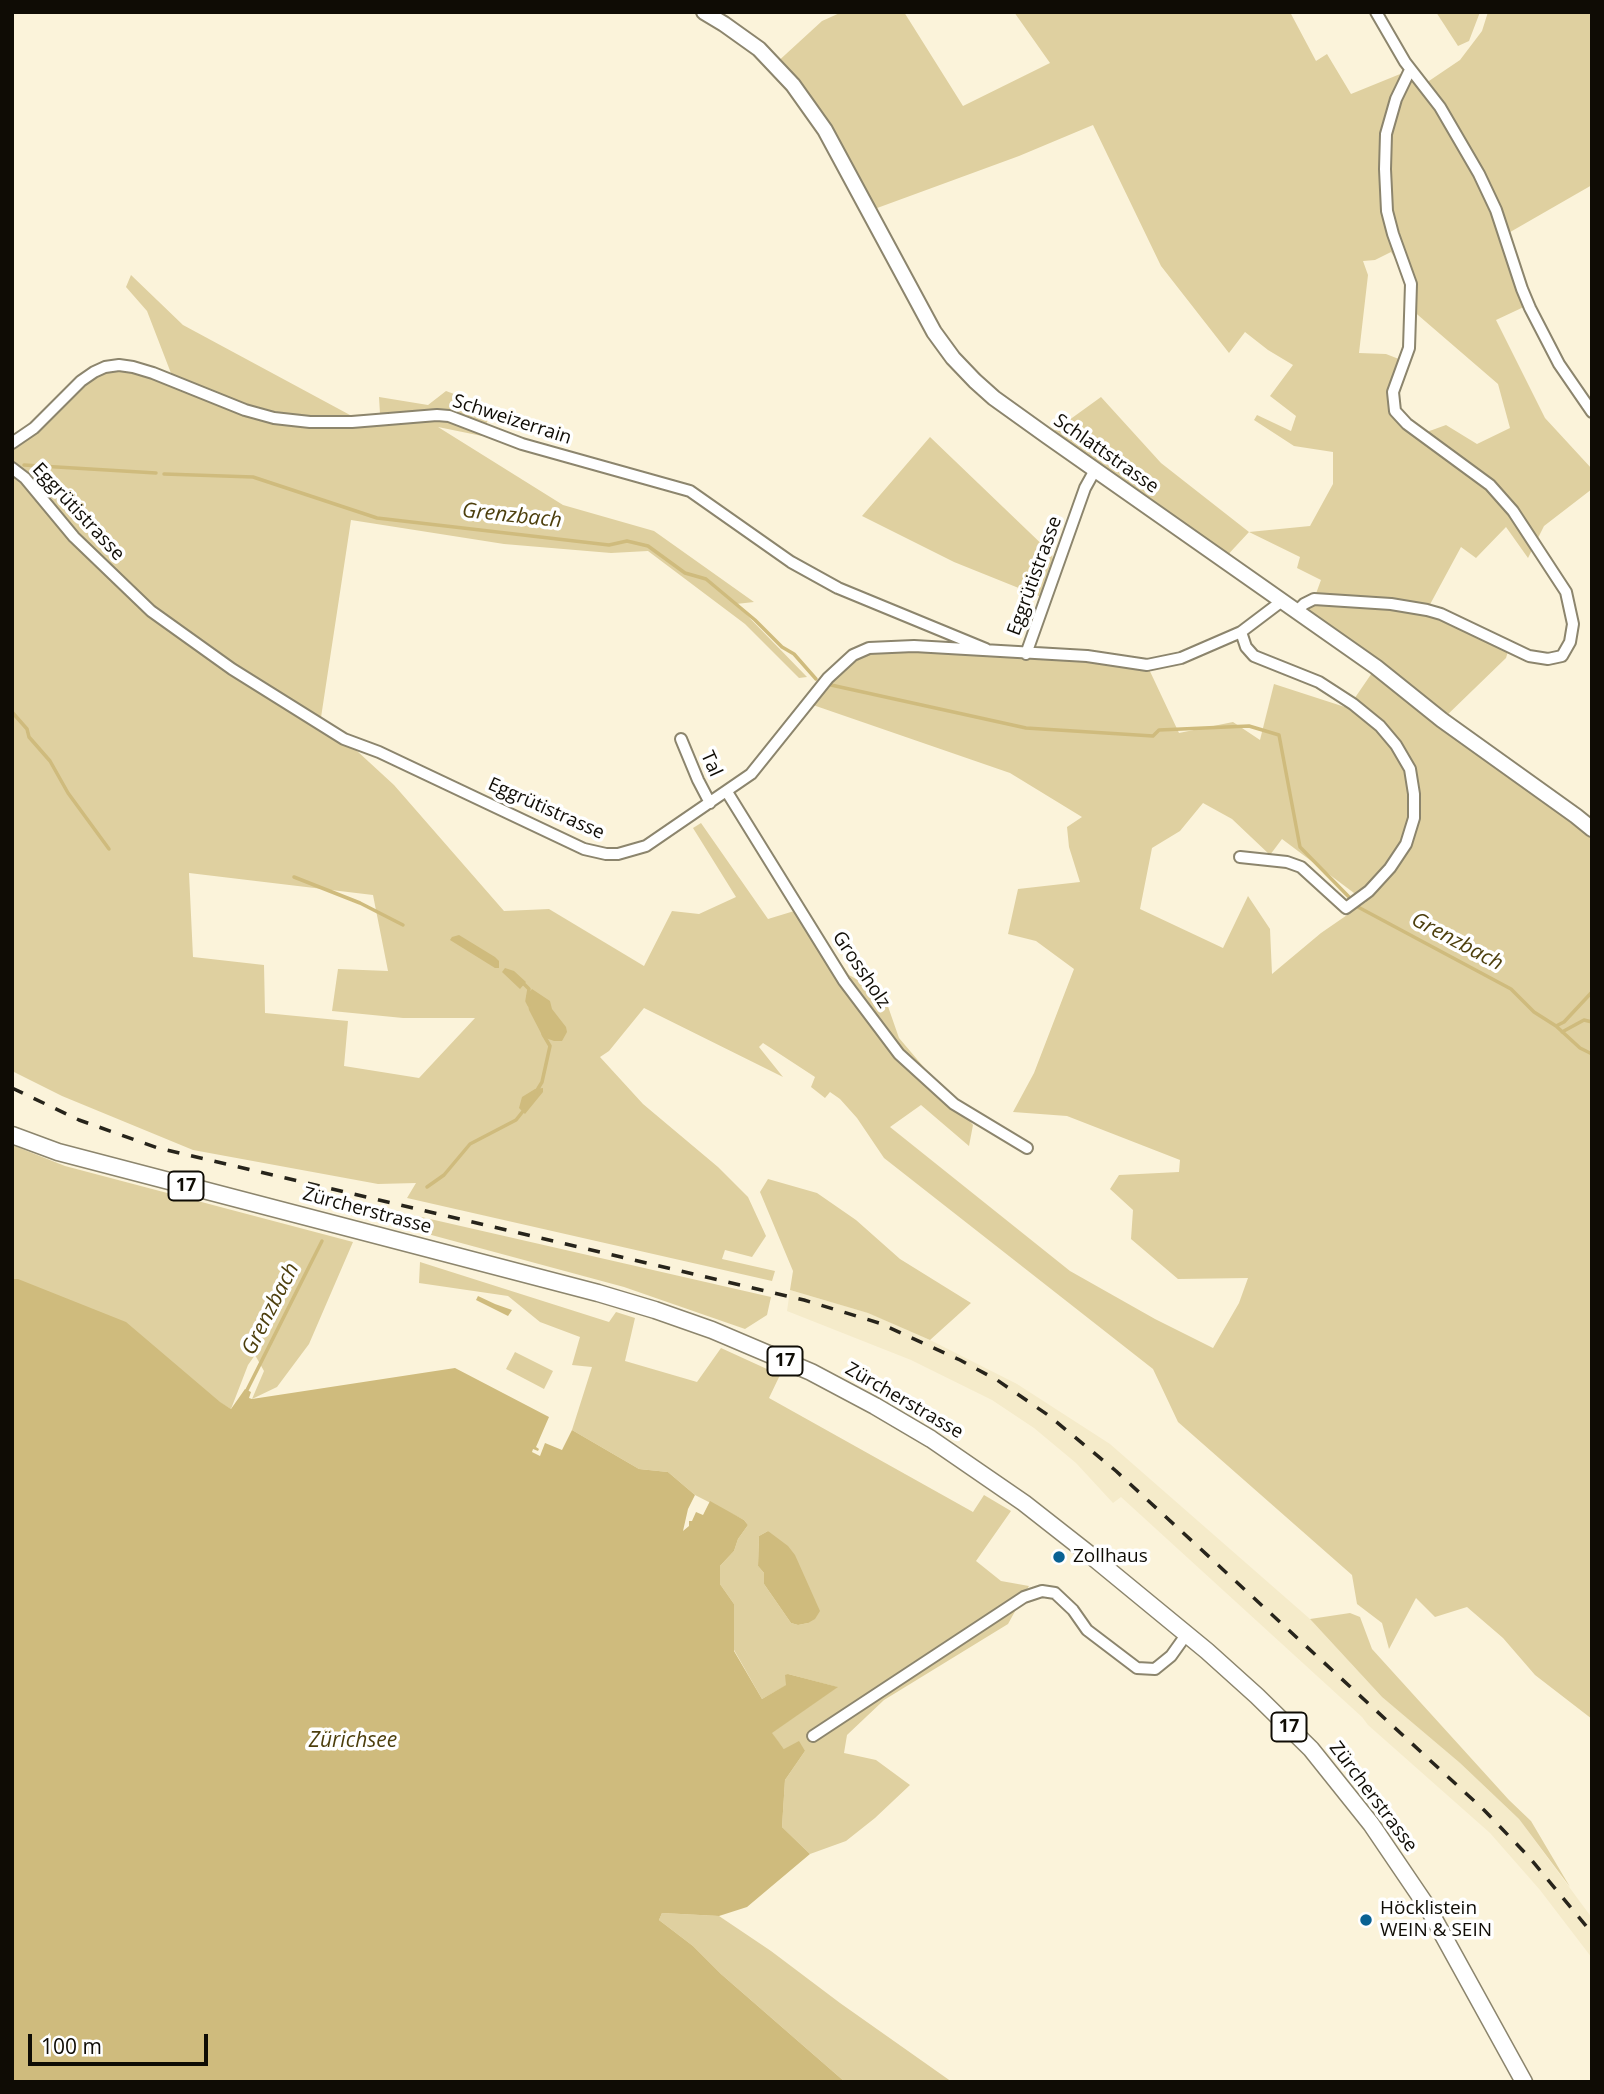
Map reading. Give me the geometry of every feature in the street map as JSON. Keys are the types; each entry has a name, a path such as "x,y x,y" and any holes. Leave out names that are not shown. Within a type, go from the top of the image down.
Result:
{"main road":[{"name":"Zürcherstrasse","path":"12,1135 58,1152 598,1293 667,1314 811,1372 875,1406 959,1457 1024,1503 1186,1635 1258,1696 1311,1749 1371,1824 1428,1908 1524,2082"}],"street":[{"name":"Schlattstrasse","path":"704,12 759,49 793,85 825,130 934,332 953,358 994,398 1376,667 1441,720 1592,829"},
{"path":"1376,12 1410,70 1440,107 1479,174 1496,210 1530,308 1559,364 1592,412"},
{"path":"1297,611 1314,599 1391,604 1427,610 1441,614 1519,652 1548,659 1562,656 1570,642 1573,624 1566,592 1513,511 1490,485 1407,424 1395,411 1393,392 1409,348 1411,284 1387,211 1385,169 1387,134 1396,99 1410,70"},
{"name":"Schweizerrain","path":"12,443 34,428 81,381 105,367 119,365 153,373 245,410 285,419 352,422 449,416 522,444 690,491 791,562 838,588 993,652"},
{"name":"Eggrütistrasse","path":"12,468 25,478 74,537 151,611 232,669 344,739 379,752 596,852 618,854 646,846 751,774 828,678 853,655 869,648 914,646 1026,654 1085,488 1095,470"},
{"path":"1026,654 1087,656 1147,665 1181,657 1241,632 1282,601"},
{"path":"1240,857 1287,862 1301,867 1346,908 1369,891 1390,867 1406,844 1414,818 1410,769 1380,726 1319,682 1254,656 1246,648 1241,632"},
{"name":"Tal","path":"681,739 710,803"},
{"name":"Grossholz","path":"727,792 844,981 899,1054 954,1104 1027,1148"},
{"path":"813,1737 1024,1597 1042,1591 1055,1593 1073,1610 1087,1630 1137,1668 1155,1669 1171,1657 1186,1635"}],"shaded area":[{"path":"842,12 904,12 963,106 1050,63 1014,12 1290,12 1316,61 1327,54 1351,94 1410,70 1423,85 1460,60 1482,31 1488,12 1592,12 1592,185 1505,235 1528,305 1496,320 1545,418 1592,469 1592,489 1544,526 1528,558 1506,527 1476,558 1461,547 1427,610 1509,648 1506,658 1442,720 1592,829 1592,1719 1535,1675 1503,1638 1467,1607 1435,1617 1416,1598 1389,1649 1382,1623 1357,1604 1352,1575 1178,1422 1153,1369 884,1158 857,1118 840,1099 830,1092 825,1098 811,1087 815,1077 763,1043 759,1047 783,1077 644,1008 609,1051 600,1057 643,1104 718,1167 748,1197 766,1236 752,1257 725,1250 722,1259 775,1271 772,1281 407,1198 416,1183 378,1184 193,1150 62,1096 12,1071 12,442 94,372 133,367 174,381 147,311 126,287 131,275 183,325 350,415 380,414 379,397 428,405 446,391 492,408 482,436 438,427 563,505 654,531 754,602 736,604 807,677 799,678 745,624 648,551 611,553 504,544 351,520 320,724 344,739 394,785 504,911 549,909 644,966 672,911 699,914 736,897 693,828 701,823 768,919 804,908 849,975 884,995 899,1038 973,1125 969,1146 921,1105 890,1127 1070,1271 1213,1348 1239,1303 1248,1278 1178,1279 1131,1239 1133,1210 1110,1189 1119,1175 1179,1172 1180,1160 1067,1116 1013,1112 1034,1073 1074,969 1036,941 1008,934 1018,889 1080,882 1069,847 1067,827 1082,817 1010,773 813,705 820,687 869,648 993,652 1147,665 1179,733 1233,722 1260,740 1274,684 1348,708 1376,667 1297,611 1314,599 1321,580 1297,568 1300,557 1249,532 1310,526 1333,484 1333,452 1294,446 1254,420 1257,415 1291,431 1296,416 1270,396 1293,365 1245,332 1229,353 1161,266 1093,125 1019,156 869,211 825,130 774,65 822,21","holes":["1391,252 1411,284 1411,309 1498,384 1510,428 1477,444 1446,425 1413,437 1407,424 1395,411 1404,361 1386,354 1359,353 1368,275 1363,261 1375,260","1203,803 1232,819 1270,855 1282,839 1366,902 1321,933 1272,974 1270,929 1248,896 1223,948 1140,909 1152,848 1180,831","189,873 373,895 388,971 338,969 332,1011 403,1018 475,1018 419,1078 344,1066 348,1021 265,1013 264,965 193,957"]},
{"path":"1436,12 1480,12 1469,41 1458,46"},
{"path":"1101,397 1161,463 1249,532 1223,560 1047,436"},
{"path":"930,437 1052,554 1055,571 1046,599 954,562 862,516"},
{"path":"12,1145 65,1166 353,1242 309,1344 277,1387 252,1399 264,1371 255,1355 248,1365 231,1409 12,1286"},
{"path":"768,1179 817,1193 856,1220 900,1259 971,1303 930,1340 868,1313 790,1290 793,1271 760,1192"},
{"path":"417,1216 771,1297 767,1315 745,1329 624,1287 424,1233"},
{"path":"420,1262 609,1322 616,1312 635,1318 625,1361 697,1382 721,1348 780,1375 769,1398 973,1512 984,1495 1011,1511 976,1561 1001,1581 1029,1586 1008,1624 884,1700 847,1735 844,1753 876,1760 910,1785 875,1818 846,1841 810,1854 782,1827 785,1780 805,1751 784,1749 771,1733 837,1687 788,1674 787,1685 762,1699 734,1650 734,1604 720,1584 720,1566 734,1551 738,1539 748,1525 744,1520 695,1495 668,1472 639,1469 572,1430 592,1367 572,1365 580,1337 540,1322 508,1296 419,1283","holes":["768,1531 808,1623 791,1623 764,1584 764,1573 758,1566 759,1536"]},
{"path":"790,1290 869,1313 930,1340 1017,1384 1110,1444 1310,1619 1382,1697 1460,1763 1519,1819 1592,1918 1592,1958 1540,1890 1490,1833 1368,1725 1121,1497 1113,1503 1076,1463 1034,1428 992,1400 911,1360 787,1311"},
{"path":"515,1352 553,1371 544,1389 506,1369"},
{"path":"1350,1613 1360,1617 1372,1649 1531,1821 1570,1887 1519,1819 1460,1763 1382,1697 1310,1619"},
{"path":"662,1913 719,1916 952,2082 845,2082 721,1974 693,1946 659,1920"}],"water":[{"path":"459,935 495,957 499,961 499,968 450,940"},
{"path":"505,968 514,971 526,982 520,989 502,972"},
{"path":"532,989 550,1001 552,1009 566,1027 567,1032 562,1041 543,1037 529,1010 526,996"},
{"path":"543,1088 543,1092 525,1114 519,1108 522,1097 535,1089"},
{"name":"Zürichsee","path":"12,1279 18,1279 126,1322 231,1409 245,1389 251,1392 249,1398 252,1399 455,1368 549,1417 536,1447 539,1449 533,1449 532,1452 540,1456 545,1443 562,1450 572,1430 639,1469 668,1472 695,1495 688,1509 683,1531 689,1526 689,1521 692,1521 696,1512 703,1515 710,1501 744,1520 748,1525 738,1539 734,1551 720,1566 720,1584 734,1604 734,1651 762,1699 786,1685 785,1675 788,1674 838,1687 772,1733 784,1749 799,1741 805,1751 785,1780 782,1827 810,1854 747,1907 719,1916 662,1913 659,1920 693,1946 721,1974 845,2082 12,2082"},
{"path":"478,1296 512,1310 508,1316 476,1300"},
{"path":"768,1531 795,1555 820,1611 815,1619 808,1623 791,1623 764,1584 764,1573 758,1566 759,1536"}],"waterway":[{"name":"Grenzbach","path":"24,465 156,473"},
{"name":"Grenzbach","path":"164,474 253,477 377,518 609,545 627,541 648,546 685,573 706,579 755,620 782,647 794,654 816,679"},
{"path":"831,685 1026,728 1153,736 1159,730 1249,726 1279,735 1300,847 1350,898"},
{"name":"Grenzbach","path":"12,712 50,761 68,793 109,849"},
{"name":"Grenzbach","path":"294,877 360,903 403,925"},
{"name":"Grenzbach","path":"1358,907 1511,989 1534,1012 1556,1026 1564,1022 1592,992"},
{"name":"Grenzbach","path":"522,982 529,989 529,1005"},
{"path":"1562,1032 1584,1020 1592,1022"},
{"path":"1556,1026 1580,1048 1592,1054"},
{"name":"Grenzbach","path":"536,1092 542,1082 550,1046 543,1034"},
{"name":"Grenzbach","path":"427,1187 444,1175 470,1144 516,1120 524,1110"},
{"name":"Grenzbach","path":"246,1392 322,1241"}],"railway":[{"path":"12,1088 79,1120 158,1148 804,1300 879,1323 960,1360 997,1380 1048,1415 1116,1471 1484,1810 1529,1857 1592,1933"}],"place":[{"name":"Zollhaus","path":"1059,1557"},
{"name":"Höcklistein WEIN & SEIN","path":"1366,1920"}]}
